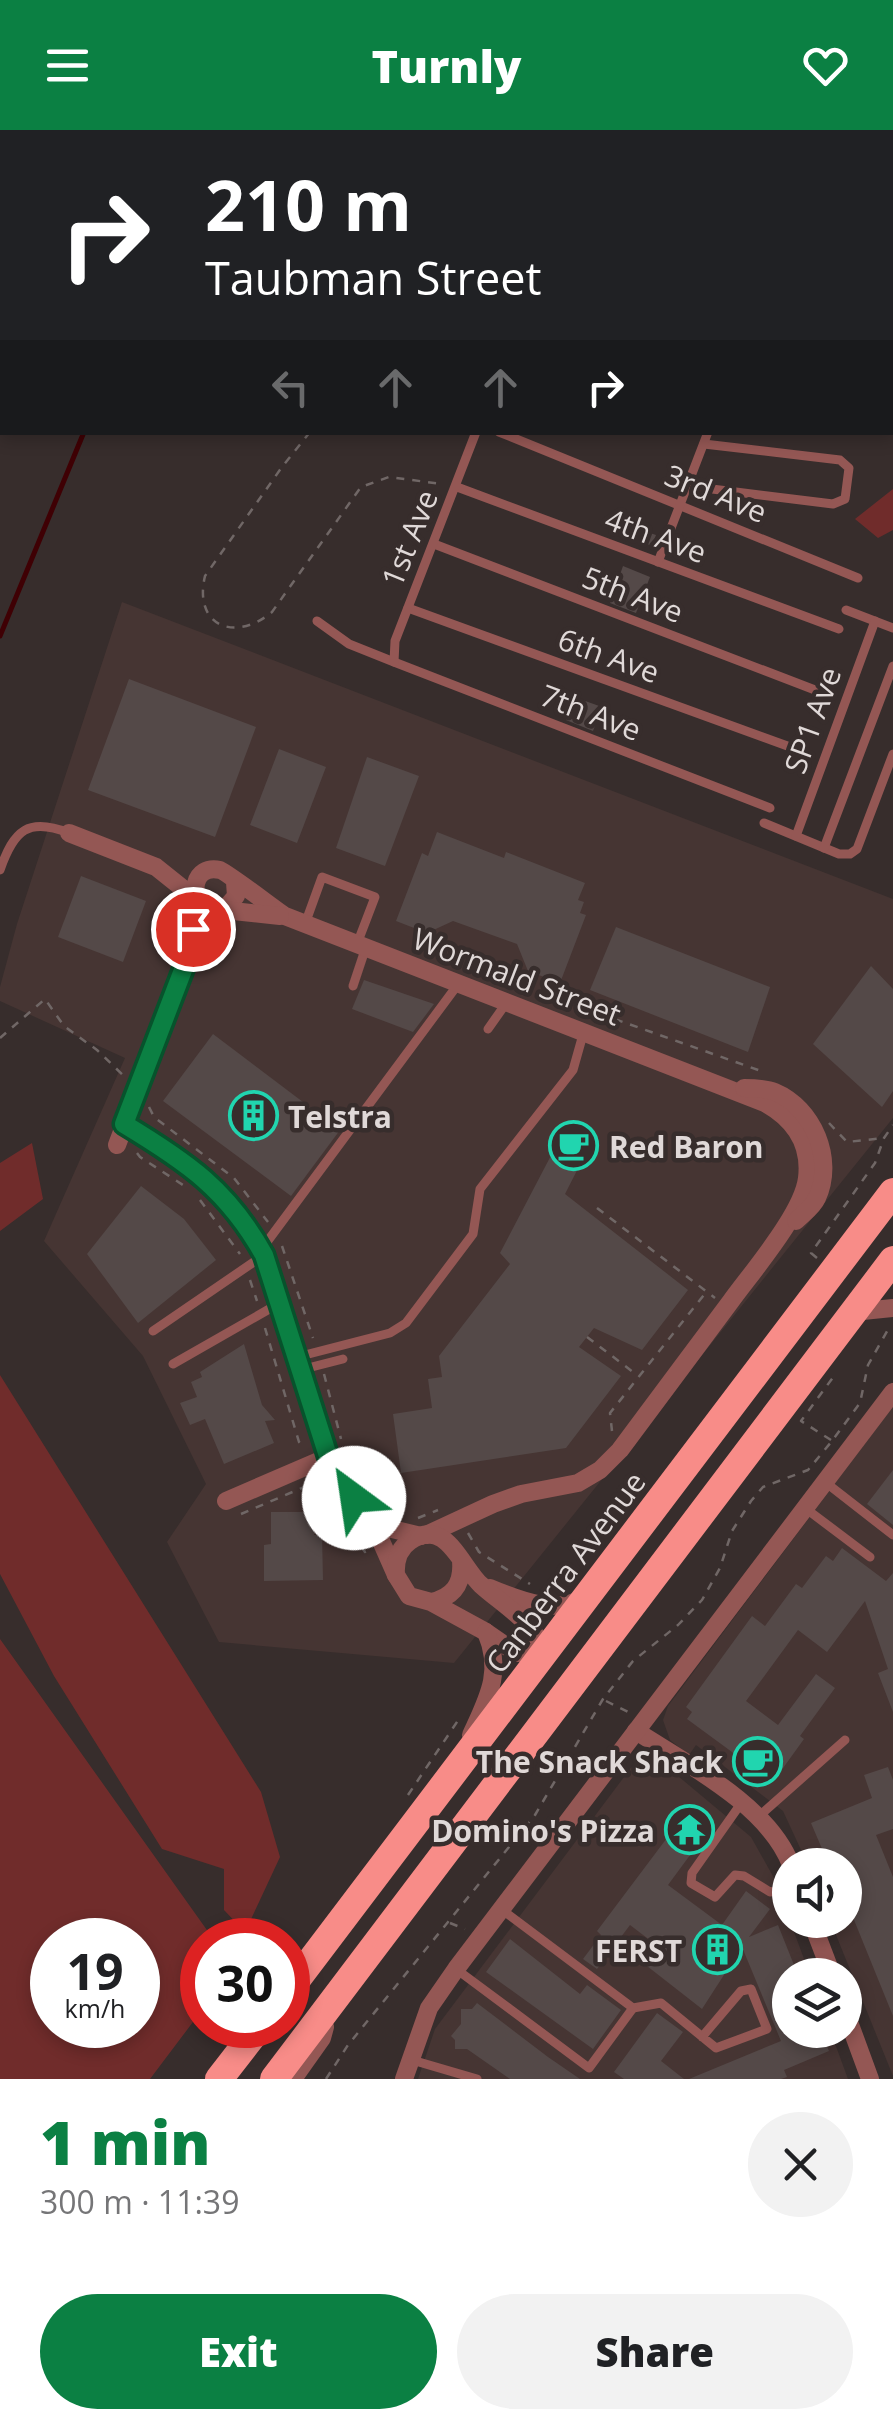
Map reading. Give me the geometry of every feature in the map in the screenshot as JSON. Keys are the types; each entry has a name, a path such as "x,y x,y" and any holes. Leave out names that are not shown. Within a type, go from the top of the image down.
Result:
{"highway":[{"name":"Canberra Avenue","path":"310,1962 893,1192"},
{"path":"876,1215 870,1237 872,1254 890,1270"},
{"path":"818,1290 847,1270 862,1266 890,1270"},
{"path":"274,2079 853,1312 890,1270"},
{"path":"544,1724 552,1680 544,1654 574,1651 667,1560"},
{"path":"229,2071 245,2048"}],"street":[{"name":"Wormald Street","path":"70,834 156,867 222,870 285,916 728,1086 779,1111 798,1131 805,1146 807,1181 802,1196 769,1250 620,1450 600,1470 578,1483 492,1504 424,1536"},
{"name":"Wormald Street","path":"156,867 210,911 285,916"},
{"path":"116,1145 188,957 197,900 195,884 208,870"},
{"path":"188,957 220,911 236,896 235,882"},
{"path":"124,1124 214,1185 250,1228 280,1302 328,1456 382,1542 409,1596 430,1602 516,1653 544,1654 533,1629 476,1581 459,1555 438,1536 388,1528 367,1518"},
{"path":"853,1312 892,1314"},
{"path":"404,2079 429,2008 456,1969 890,1401"},
{"path":"230,1499 328,1456"},
{"name":"Wormald Street","path":"459,1555 468,1522 492,1504"},
{"path":"396,1576 399,1552 424,1536"},
{"path":"430,1602 452,1593 458,1584 459,1555"},
{"path":"476,1581 548,1606 579,1602 602,1576"},
{"path":"452,1776 493,1680 496,1660 486,1632"},
{"path":"636,1731 742,1802 783,1848"},
{"path":"292,2079 322,2038 331,2007"},
{"path":"859,2048 870,2079"}],"lane":[{"name":"1st Ave","path":"394,662 396,641 475,435"},
{"name":"3rd Ave","path":"506,435 858,578"},
{"path":"658,562 707,435"},
{"path":"688,486 834,504 845,499 849,468 840,460 704,444"},
{"name":"4th Ave","path":"456,487 839,629"},
{"name":"5th Ave","path":"434,544 815,690"},
{"name":"6th Ave","path":"408,608 793,748"},
{"path":"846,610 893,628"},
{"name":"7th Ave","path":"317,620 349,644 770,808"},
{"name":"SP1 Ave","path":"796,836 875,621"},
{"path":"824,848 893,666"},
{"path":"764,822 839,854 850,854 857,850 893,754"},
{"path":"0,870 6,852 25,828 54,827 70,834"},
{"path":"305,924 322,877 375,897 353,986"},
{"path":"154,1331 263,1253 459,983"},
{"path":"488,1030 507,1002"},
{"path":"298,1363 390,1333 406,1323 472,1234 480,1189 572,1070 584,1031"},
{"path":"174,1364 280,1302"},
{"path":"298,1363 343,1358"},
{"path":"825,1482 893,1535"},
{"path":"806,1508 870,1557"},
{"path":"758,1818 844,1740"},
{"path":"742,1802 692,1874 691,1883 715,1896 735,1875 772,1892"},
{"path":"501,1909 633,2008"},
{"path":"456,1969 590,2068 633,2008 661,2003 702,2037 716,2048 767,2029 751,1989 741,1991 702,2037"},
{"path":"409,2059 477,2079"}],"path":[{"path":"308,435 205,576 201,595 207,614 220,625 238,629 258,624 272,612 361,487 388,477 456,487"},
{"path":"0,1038 45,999 64,1026 97,1050 137,1090"},
{"path":"584,1031 592,1011 767,1073"},
{"path":"825,1119 847,1142 884,1138"},
{"path":"597,1208 704,1289"},
{"path":"326,2079 348,2045 535,1814 603,1699 633,1661 702,1600 720,1568 732,1530 751,1501 763,1488 808,1470 832,1441 860,1403 868,1365 886,1335 892,1314"},
{"path":"886,1335 893,1341"},
{"path":"587,1337 639,1376"},
{"path":"832,1441 801,1422 836,1373"},
{"path":"230,1499 241,1515 316,1482 365,1552 382,1542"},
{"path":"465,1528 479,1552 552,1598 548,1606"},
{"path":"406,1799 460,1717"}],"shaded area":[{"path":"893,489 893,530 878,538 855,519"},
{"path":"122,602 893,899 893,1118 454,1663 219,1642 167,1542 206,1484 143,1356 44,1241 125,1058 0,1001 0,987"},
{"path":"32,1143 43,1199 0,1231 0,1163"},
{"path":"0,1375 261,1792 280,1857 252,1918 232,1918 224,1910 224,1869 162,1849 54,1676 0,1574"},
{"path":"893,1406 893,2076 862,1999 862,1958 845,1958 837,1938 862,1938 862,1848 800,1848 783,1811 696,1745 689,1755 670,1740 663,1720 668,1706"},
{"path":"0,1639 198,1918 180,1918 180,2039 150,2079 0,2079"},
{"path":"636,1761 666,1766 751,1837 772,1874 772,1938 796,1938 804,1958 772,1958 772,2048 837,2048 848,2079 418,2079 435,2029"}],"building":[{"path":"635,528 656,535 652,546 631,538"},
{"path":"623,566 650,577 636,613 610,603"},
{"path":"129,679 256,727 215,837 88,790"},
{"path":"574,697 602,707 593,731 566,720"},
{"path":"279,749 326,767 297,843 250,825"},
{"path":"367,757 419,776 385,866 336,848"},
{"path":"437,832 504,858 506,852 585,883 578,900 584,902 580,913 586,915 560,983 528,971 517,944 453,921 427,933 396,921 422,853 428,856"},
{"path":"81,876 146,901 123,962 58,937"},
{"path":"616,927 770,987 748,1052 590,990"},
{"path":"871,966 893,989 893,1091 882,1107 813,1044"},
{"path":"364,980 434,1004 413,1032 352,1009"},
{"name":"Telstra","path":"213,1034 340,1130 291,1196 163,1101"},
{"path":"568,1123 594,1137 565,1194 688,1290 642,1350 594,1328 579,1347 621,1376 566,1448 401,1473 393,1414 432,1408 428,1379 442,1377 439,1356 510,1264 500,1253"},
{"path":"141,1186 184,1219 216,1260 138,1323 87,1254"},
{"path":"244,1344 262,1405 275,1420 265,1421 274,1443 224,1464 205,1419 190,1425 180,1403 197,1397 191,1382 202,1377 200,1372"},
{"path":"893,1470 893,1525 867,1504"},
{"path":"271,1512 305,1512 305,1519 314,1519 314,1535 322,1535 323,1580 264,1581 264,1545 271,1544"},
{"path":"842,1548 886,1581 893,1573 893,1712 878,1673 888,1669 865,1601 827,1652 798,1630 746,1701 778,1725 816,1674 835,1688 773,1782 687,1719 692,1712 686,1707 752,1616 765,1626 796,1584 802,1588 826,1556 833,1561"},
{"path":"888,1767 893,1780 893,1829 876,1835 893,1877 893,2016 861,1938 862,1848 822,1848 811,1823 872,1798 864,1775"},
{"path":"685,1814 707,1832 668,1885 722,1925 746,1891 770,1909 749,1937 772,1927 772,1938 783,1938 791,1958 772,1958 772,2019 742,1947 702,2009 638,1959 651,1941 630,1925 597,1969 583,1959 601,1935 597,1931"},
{"path":"510,1939 580,1994 587,1985 621,2010 593,2049 486,1972"},
{"path":"477,2003 580,2079 510,2079 467,2049 455,2049 451,2036 461,2024 461,2009 472,2009"},
{"path":"657,2013 683,2032 661,2061 684,2079 624,2079 614,2072"},
{"path":"772,2045 772,2048 829,2051 784,2070 787,2077 781,2079 689,2079"}],"waterway":[{"path":"0,636 83,435"}],"place":[{"name":"Telstra","path":"253,1116"},
{"name":"Red Baron","path":"574,1146"},
{"name":"The Snack Shack","path":"758,1761"},
{"name":"Domino's Pizza","path":"690,1830"},
{"name":"FERST","path":"717,1950"}],"route":[{"path":"193,929 188,957 124,1124 214,1185 250,1228 264,1255 328,1456 354,1498"}]}
